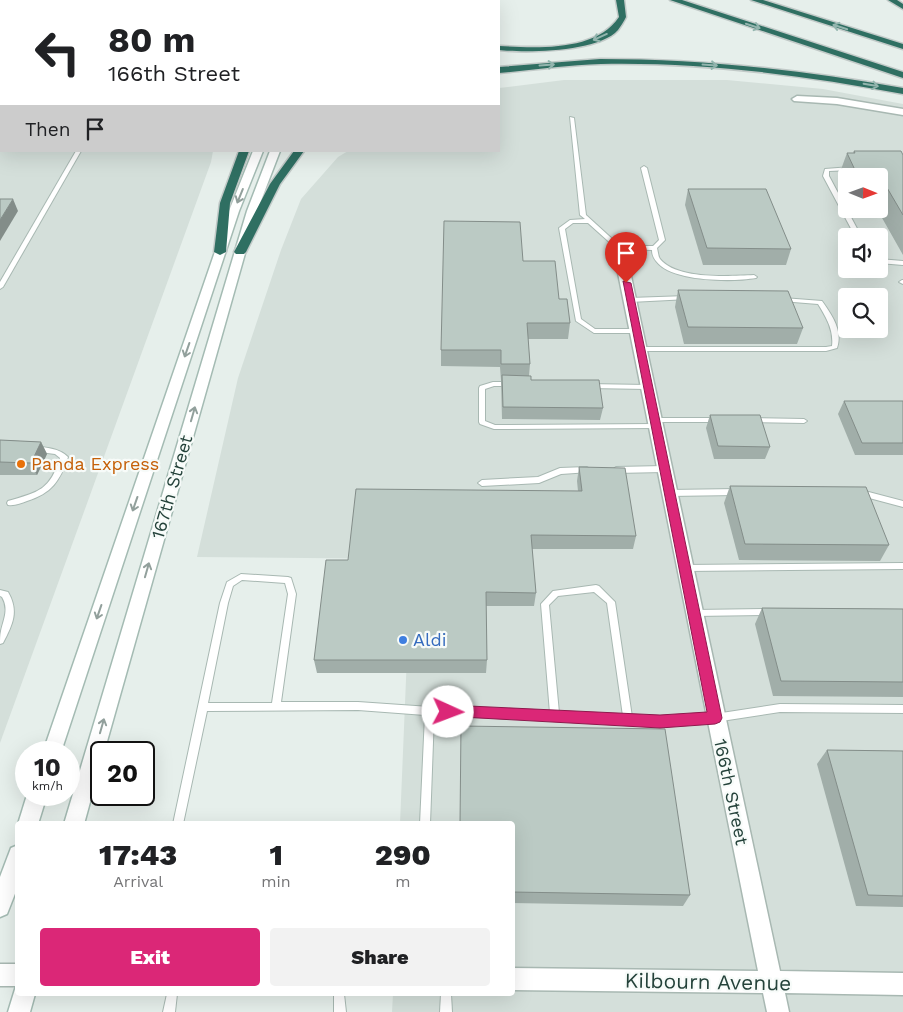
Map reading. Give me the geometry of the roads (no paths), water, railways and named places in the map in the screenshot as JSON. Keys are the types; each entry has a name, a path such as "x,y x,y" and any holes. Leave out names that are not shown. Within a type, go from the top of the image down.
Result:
{"highway":[{"path":"500,48 542,49 575,45 602,38 617,26 622,17 624,8 620,0"},
{"path":"674,0 903,75"},
{"path":"755,0 903,47"},
{"path":"785,0 822,12"},
{"path":"892,0 903,7"},
{"path":"500,70 572,63 675,63 811,75 903,91"},
{"path":"220,252 225,204 244,152"},
{"path":"240,252 275,184 298,152"}],"main road":[{"path":"797,99 837,101 903,112"},
{"name":"167th Street","path":"56,741 220,252 258,152"},
{"name":"167th Street","path":"75,821 252,211 275,152"},
{"name":"166th Street","path":"619,248 693,613 778,1012"},
{"path":"29,821 34,806"},
{"path":"0,907 15,864"},
{"path":"0,975 15,975"},
{"name":"Kilbourn Avenue","path":"515,979 903,984"},
{"path":"19,1012 23,996"}],"lane":[{"path":"572,118 583,215 619,248 654,248 662,240 662,233 644,168"},
{"path":"0,287 78,152"},
{"path":"838,170 827,170 826,176 838,198"},
{"path":"590,221 572,221 562,228 578,320 594,331 636,332"},
{"path":"654,248 658,261 669,270 697,276 754,277"},
{"path":"888,262 903,263"},
{"path":"630,300 697,298"},
{"path":"640,349 816,349 836,347 838,336 820,302 771,300"},
{"path":"521,384 493,384 482,388 482,422 494,426 723,420"},
{"path":"577,386 647,387"},
{"path":"742,420 804,421"},
{"path":"11,503 38,496 51,487 61,468 64,457 57,452 27,448"},
{"path":"604,470 664,469"},
{"path":"482,483 539,480 560,471 595,470"},
{"path":"853,491 903,504"},
{"path":"669,493 746,492"},
{"path":"684,568 903,566"},
{"path":"179,821 224,603 230,584 241,577 288,580 292,594 276,707"},
{"path":"555,716 545,604 556,593 596,588 611,602 628,720"},
{"path":"0,593 5,594 11,603 10,615 0,640"},
{"path":"693,613 776,612"},
{"path":"203,707 358,706 660,722 715,718 780,708 903,709"},
{"path":"425,821 430,711"},
{"path":"169,1012 172,996"},
{"path":"339,996 340,1012"},
{"path":"446,996 446,1012"}],"place":[{"name":"Panda Express","path":"21,464"},
{"name":"Aldi","path":"403,640"}]}
